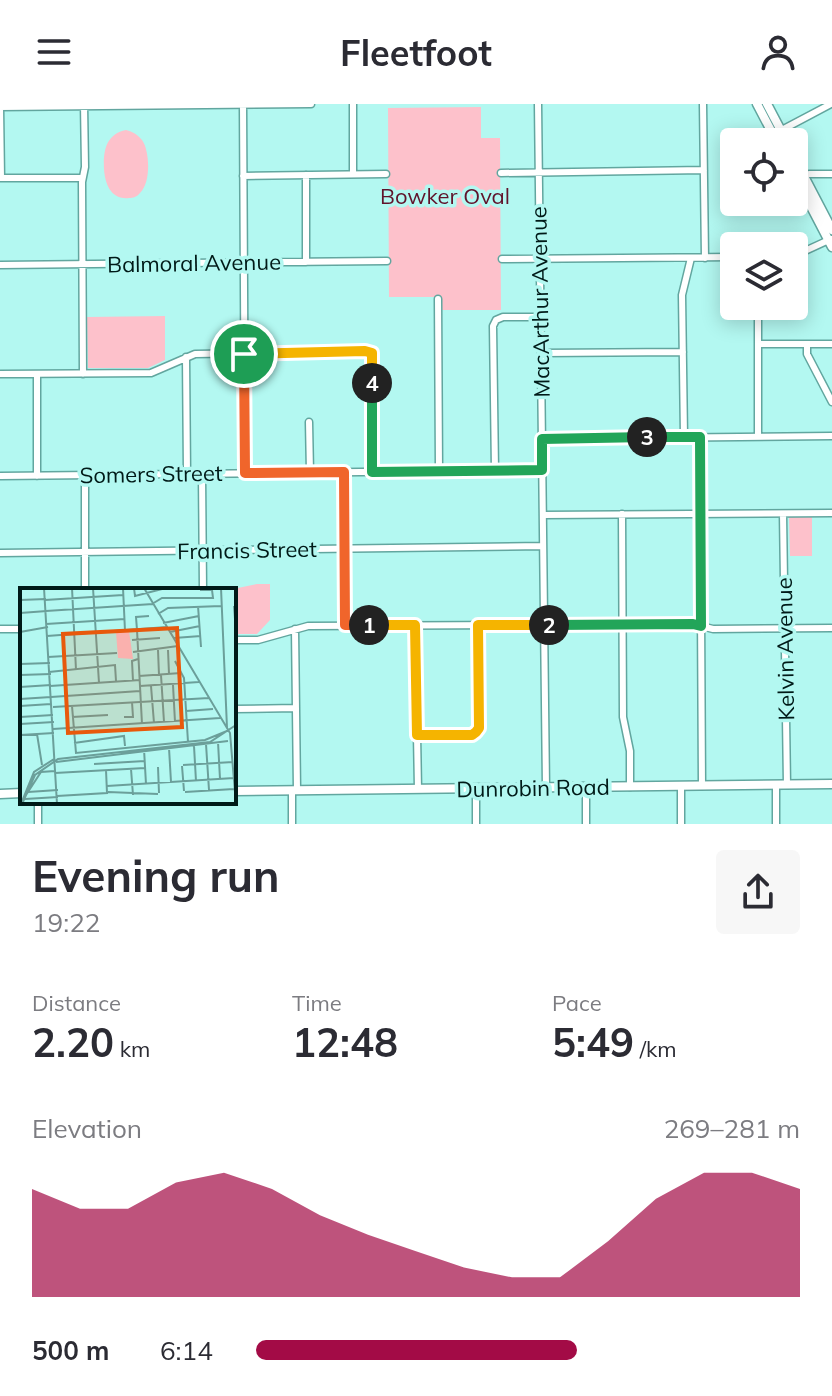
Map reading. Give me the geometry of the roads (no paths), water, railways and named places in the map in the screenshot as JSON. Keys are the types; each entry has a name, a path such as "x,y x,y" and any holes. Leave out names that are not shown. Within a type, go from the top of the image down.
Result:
{"street":[{"path":"243,104 245,473"},
{"path":"82,178 1,178 0,107 311,104"},
{"path":"353,104 353,174"},
{"name":"MacArthur Avenue","path":"538,104 546,788"},
{"path":"703,104 705,258"},
{"path":"757,104 772,128"},
{"path":"767,104 774,128"},
{"path":"790,128 831,104"},
{"path":"83,374 84,105"},
{"path":"501,173 704,170"},
{"path":"243,176 386,174"},
{"path":"808,175 832,174"},
{"path":"306,175 306,262"},
{"path":"808,192 832,230"},
{"path":"808,196 831,242 808,251"},
{"path":"502,259 720,257"},
{"path":"684,437 682,295 691,258"},
{"name":"Balmoral Avenue","path":"0,265 387,261"},
{"path":"438,299 439,471"},
{"path":"495,471 493,326 496,320 503,317 541,317"},
{"path":"758,320 758,437"},
{"path":"758,344 832,344"},
{"path":"807,344 807,354 832,402"},
{"path":"0,374 151,373 195,354 365,351 372,353 372,472"},
{"path":"541,353 683,352"},
{"path":"186,357 187,474"},
{"path":"37,374 37,476"},
{"path":"309,422 310,473"},
{"path":"542,439 832,436"},
{"path":"700,437 702,786"},
{"name":"Somers Street","path":"0,476 542,470"},
{"path":"344,472 345,625"},
{"path":"202,474 203,588"},
{"path":"85,475 85,588"},
{"path":"543,515 832,513"},
{"path":"622,514 623,717 630,751 630,787"},
{"name":"Kelvin Avenue","path":"783,514 787,785"},
{"name":"Francis Street","path":"0,553 543,546"},
{"path":"236,640 258,640 308,626 345,625 693,624 713,629 832,628"},
{"path":"415,625 418,789"},
{"path":"417,735 472,735 479,728 478,625"},
{"path":"292,824 295,629"},
{"path":"236,709 296,708"},
{"name":"Dunrobin Road","path":"236,791 832,784"},
{"path":"776,785 776,824"},
{"path":"681,786 681,824"},
{"path":"586,788 586,824"},
{"path":"476,789 476,824"},
{"path":"0,794 20,793"}],"park label":[{"name":"Bowker Oval","path":"445,196"}]}
